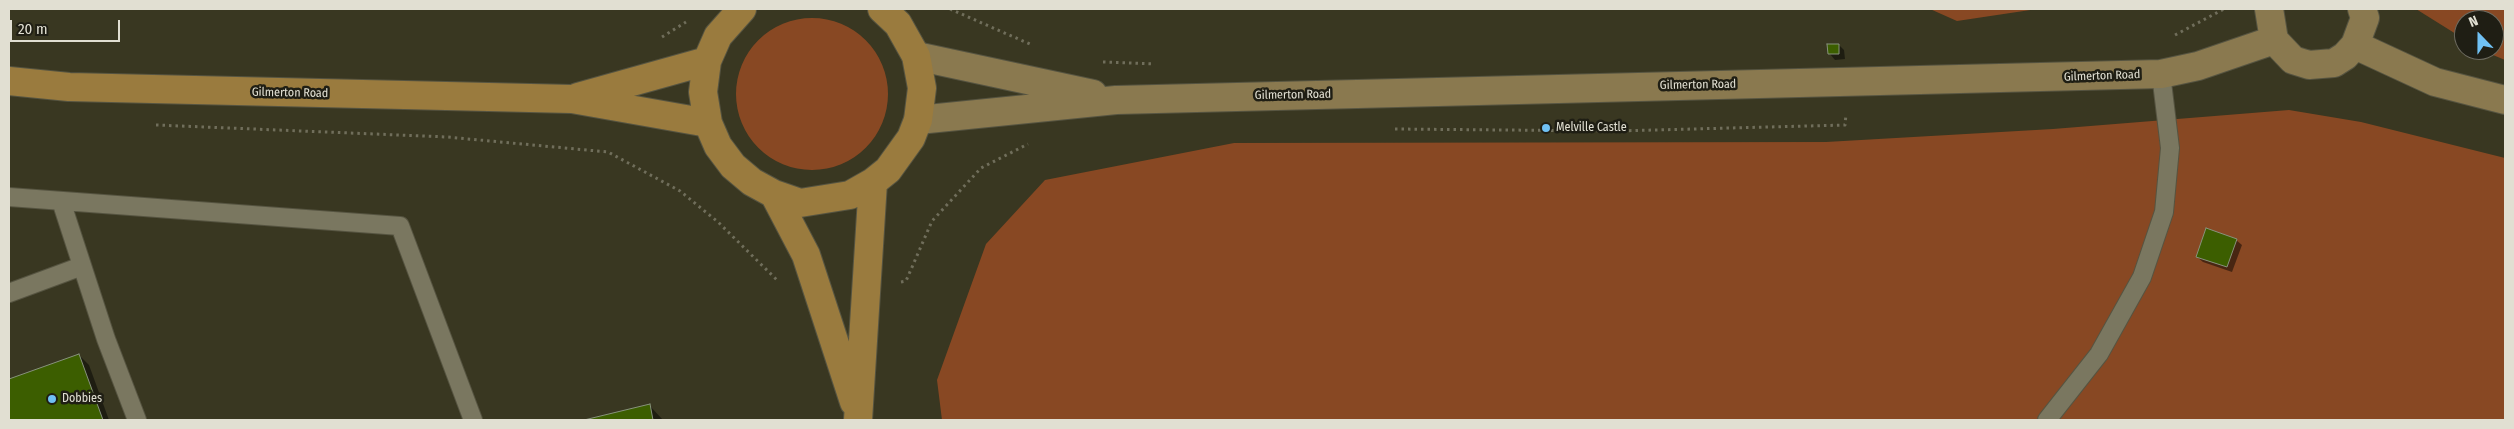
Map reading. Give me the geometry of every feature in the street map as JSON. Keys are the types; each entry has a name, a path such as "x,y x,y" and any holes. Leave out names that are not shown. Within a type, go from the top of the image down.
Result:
{"main road":[{"path":"742,9 718,36 707,61 703,92 708,123 718,146 733,166 752,182 774,194 800,202 850,194 873,182 888,170 901,155 911,138 918,120 922,88 916,56 898,24 882,9"},
{"path":"2269,9 2274,40 2293,60 2309,65 2334,63 2345,56 2355,45 2365,18 2362,9"},
{"name":"Gilmerton Road","path":"918,120 1116,100 2161,74 2198,66 2274,40"},
{"path":"2355,45 2435,82 2505,100"},
{"name":"Gilmerton Road","path":"916,56 1116,100"},
{"name":"Gilmerton Road","path":"572,99 707,61"},
{"name":"Gilmerton Road","path":"9,81 68,87 572,99 708,123"},
{"path":"858,418 873,182"},
{"path":"774,194 806,255 858,418"}],"lane":[{"path":"2047,420 2099,354 2142,277 2164,212 2170,148 2161,74"},
{"path":"9,197 400,226 473,420"},
{"path":"60,201 137,420"},
{"path":"9,293 82,266"}],"path":[{"path":"1390,128 1616,131 1845,125 1848,81"},
{"path":"146,124 447,137 608,152 680,191 718,222 788,291 817,288"},
{"path":"866,285 906,281 932,221 980,168 1029,143"}],"shaded area":[{"path":"1930,9 2037,9 1957,21"},
{"path":"2416,9 2505,9 2505,60 2504,10 2454,10 2454,33"},
{"path":"812,18 827,19 841,23 866,40 883,65 887,79 887,109 883,123 866,148 841,165 827,169 812,170 797,169 783,165 758,148 741,123 737,109 736,94 737,79 741,65 758,40 783,23 797,19"},
{"path":"2289,110 2361,122 2505,158 2505,420 942,420 937,380 986,244 1045,180 1234,143 1826,142 2053,129"}],"building":[{"path":"1827,44 1839,44 1839,54 1828,54"},
{"path":"2206,228 2237,239 2227,267 2196,257"},
{"name":"Dobbies","path":"79,354 103,420 9,420 9,379"},
{"path":"650,404 653,420 584,420"}],"place":[{"name":"Melville Castle","path":"1546,128"},
{"name":"Dobbies","path":"52,399"}]}
